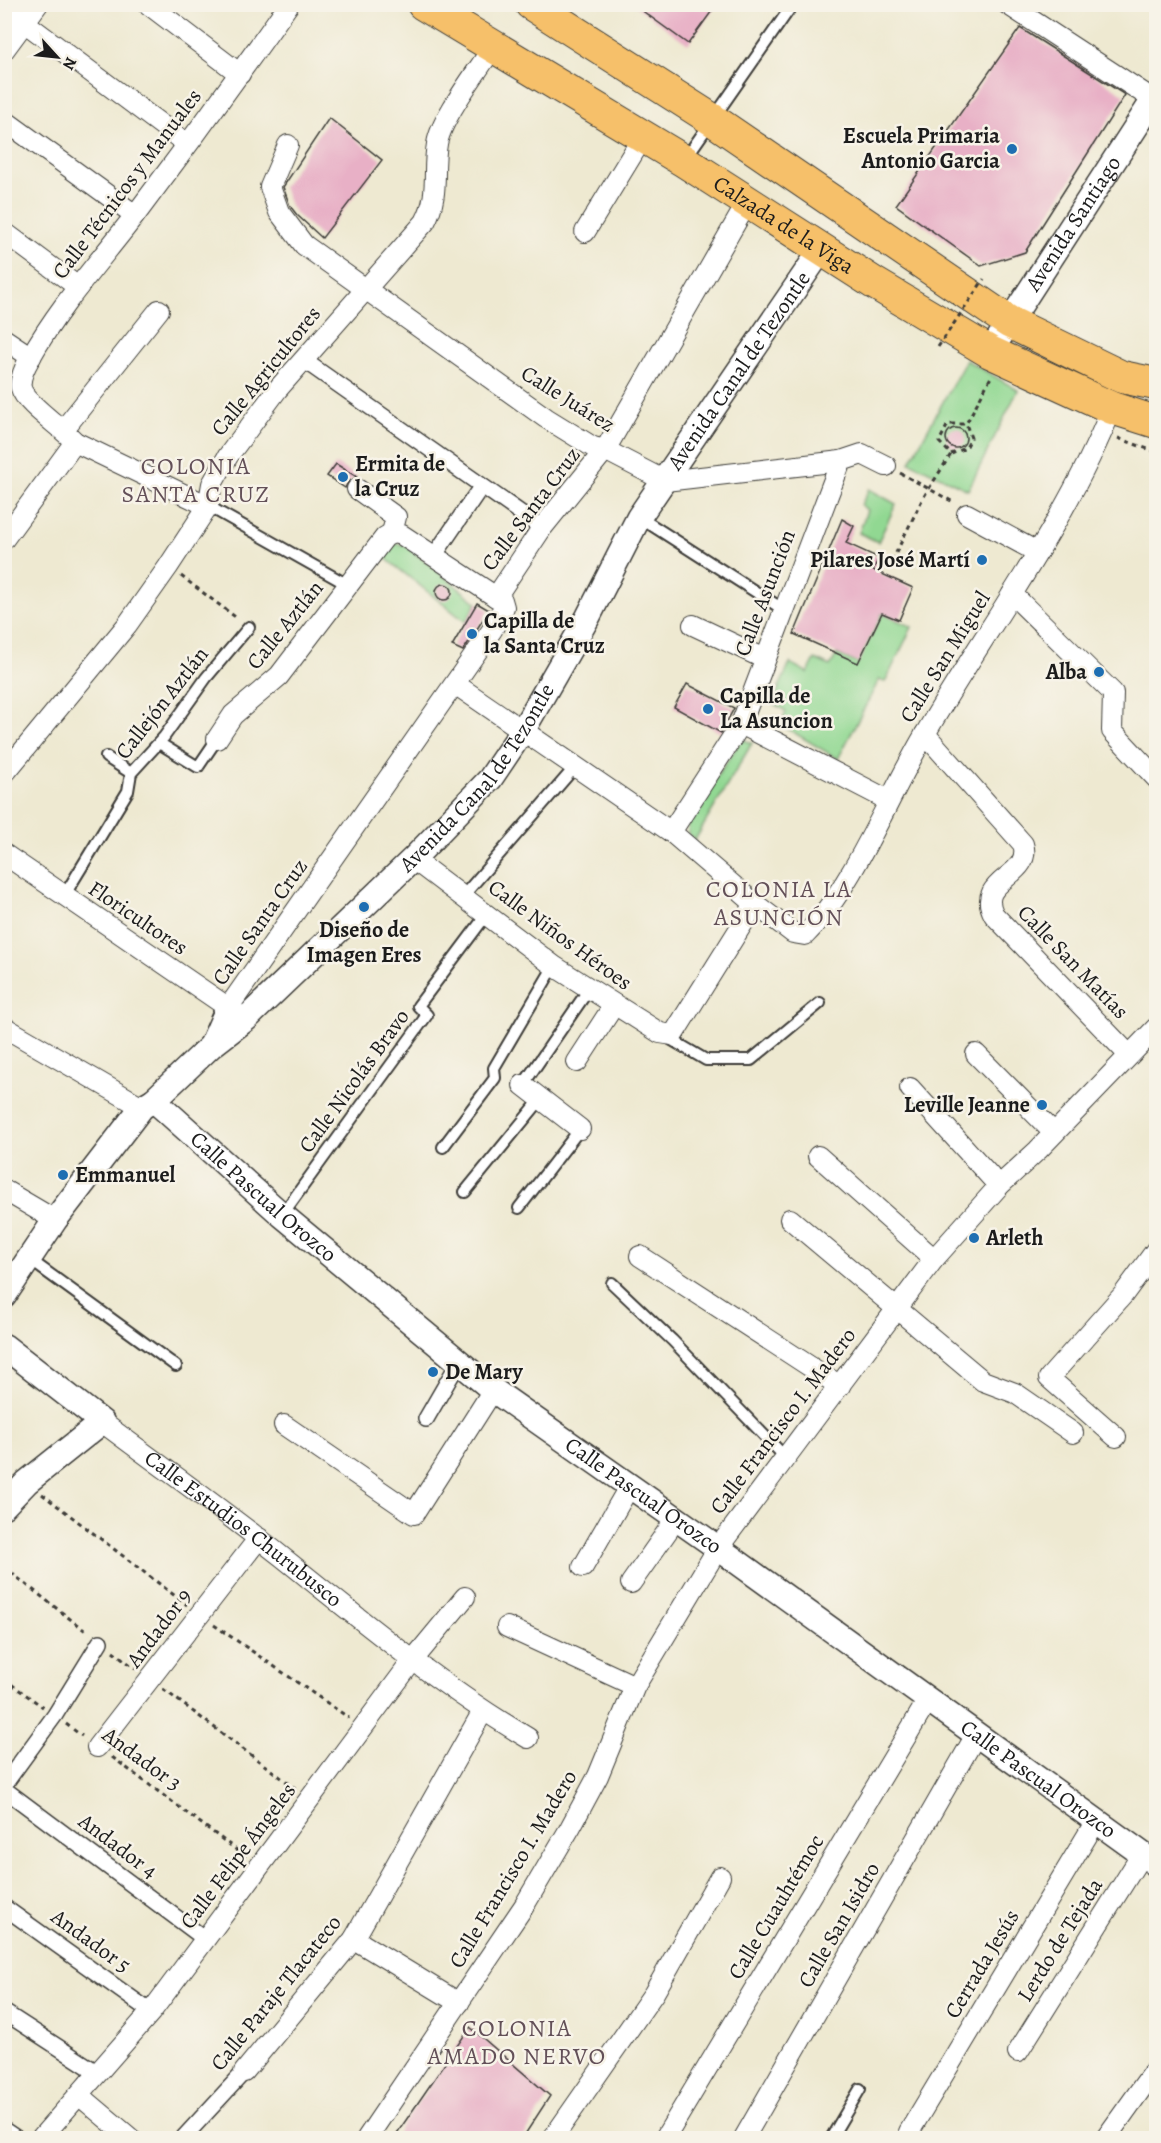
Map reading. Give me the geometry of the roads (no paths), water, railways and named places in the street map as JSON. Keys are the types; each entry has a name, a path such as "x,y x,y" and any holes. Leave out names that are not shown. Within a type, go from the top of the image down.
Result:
{"main road":[{"name":"Calzada de la Viga","path":"531,4 713,120 1008,322 1122,377 1156,384"},
{"name":"Calzada de la Viga","path":"439,8 493,47 684,161 747,203 1107,421 1156,422"}],"street":[{"path":"4,50 38,4"},
{"path":"148,4 240,74"},
{"name":"Calle Técnicos y Manuales","path":"70,436 27,398 21,387 31,357 78,287 135,215 289,4"},
{"path":"1007,4 1155,98"},
{"path":"4,7 187,144"},
{"name":"Calle Agricultores","path":"4,774 127,625 168,567 208,506 212,484 228,456 302,359 425,222 432,209 436,186 437,143 448,118 493,47"},
{"name":"Avenida Santiago","path":"996,354 1008,322 1155,98"},
{"path":"4,120 135,215"},
{"path":"585,232 643,137"},
{"name":"Calle Juárez","path":"288,145 270,188 279,212 304,245 546,418 593,447 605,450 665,481"},
{"name":"Calle Santa Cruz","path":"237,1014 492,630 504,607 502,600 496,597 542,528 605,450 747,203"},
{"path":"4,232 78,287"},
{"name":"Avenida Canal de Tezontle","path":"4,1296 55,1220 148,1104 211,1046 237,1014 413,859 490,779 522,730 588,617 639,517 822,249"},
{"path":"4,539 70,436 159,310"},
{"path":"4,339 31,357"},
{"path":"302,359 481,488 542,528"},
{"name":"Calle San Miguel","path":"755,904 794,933 805,935 813,927 855,867 888,800 925,734 1037,552 1107,421"},
{"path":"70,436 208,506"},
{"path":"665,481 841,461 862,454 886,466"},
{"name":"Calle Asunción","path":"671,832 741,724 841,461"},
{"path":"434,556 481,488"},
{"path":"357,489 396,517 392,533 402,535 496,597"},
{"path":"967,514 1037,552"},
{"name":"Calle Aztlán","path":"217,739 232,715 279,676 385,537 392,533"},
{"path":"1012,594 1113,693 1112,731 1156,778"},
{"path":"693,625 765,659"},
{"path":"455,684 671,832 755,904 682,1025 673,1035 660,1033"},
{"path":"741,724 888,800"},
{"name":"Calle San Matías","path":"925,734 1023,844 1026,852 1022,862 994,888 989,897 989,906 994,915 1129,1056"},
{"name":"Floricultores","path":"4,854 237,1014"},
{"name":"Calle Niños Héroes","path":"413,859 464,895 554,966 660,1033"},
{"path":"577,1062 614,1005"},
{"path":"4,1027 148,1104"},
{"name":"Calle Francisco I. Madero","path":"368,2139 524,1906 598,1776 635,1686 718,1548 934,1259 999,1186 1155,1032"},
{"path":"976,1054 1054,1133"},
{"path":"523,1085 580,1130"},
{"path":"910,1088 999,1186"},
{"name":"Calle Pascual Orozco","path":"148,1104 493,1390 718,1548 1149,1859"},
{"path":"818,1156 934,1259"},
{"path":"4,1190 55,1220"},
{"path":"790,1219 983,1381 1015,1393 1073,1433"},
{"path":"1116,1437 1049,1378 1123,1295 1156,1250"},
{"path":"640,1256 840,1386"},
{"name":"Calle Estudios Churubusco","path":"4,1346 259,1539 413,1660 483,1711 528,1738"},
{"path":"426,1419 459,1362"},
{"path":"284,1425 414,1514 493,1390"},
{"path":"4,1506 27,1482 102,1422"},
{"path":"583,1567 629,1487"},
{"path":"631,1583 676,1518"},
{"name":"Andador 9","path":"97,1747 259,1539"},
{"name":"Calle Felipe Ángeles","path":"41,2139 151,2012 413,1660 465,1597"},
{"path":"507,1627 635,1686"},
{"name":"Andador 9","path":"4,1787 55,1715 100,1642"},
{"name":"Calle Cuauhtémoc","path":"665,2139 928,1700"},
{"name":"Calle Paraje Tlacateco","path":"183,2139 244,2072 354,1939 483,1711"},
{"name":"Calle San Isidro","path":"744,2139 976,1735"},
{"name":"Andador 4","path":"4,1787 205,1938"},
{"name":"Cerrada Jesús","path":"909,2132 1096,1821"},
{"name":"Lerdo de Tejada","path":"1018,2052 1149,1859"},
{"path":"553,2139 654,1993 720,1876"},
{"name":"Andador 5","path":"4,1907 151,2012"},
{"path":"354,1939 459,2003"},
{"path":"4,2012 98,2073"},
{"path":"1106,2139 1156,2068"},
{"path":"78,2095 130,2139"},
{"path":"4,2130 16,2139"}],"lane":[{"path":"684,161 793,4"},
{"path":"208,506 348,585"},
{"path":"639,517 784,610"},
{"name":"Callejón Aztlán","path":"64,896 128,791 131,772 159,743 206,678 249,627"},
{"name":"Calle Aztlán","path":"159,743 198,767 217,739"},
{"path":"106,757 131,772"},
{"path":"464,895 575,767"},
{"name":"Calle Nicolás Bravo","path":"282,1215 427,1015 418,1006 487,914"},
{"path":"443,1148 495,1078 494,1068 554,966"},
{"path":"523,1085 589,988"},
{"path":"660,1033 706,1060 751,1060 820,1003"},
{"path":"465,1192 541,1099"},
{"path":"519,1208 580,1130"},
{"path":"29,1258 176,1366"},
{"path":"612,1283 672,1340 786,1458"},
{"path":"831,2139 860,2089"}],"place":[{"name":"Escuela Primaria Antonio Garcia","path":"1012,149"},
{"name":"Ermita de la Cruz","path":"343,477"},
{"name":"Pilares José Martí","path":"982,560"},
{"name":"Capilla de la Santa Cruz","path":"472,634"},
{"name":"Alba","path":"1099,672"},
{"name":"Capilla de La Asuncion","path":"708,709"},
{"name":"Diseño de Imagen Eres","path":"364,907"},
{"name":"Leville Jeanne","path":"1042,1105"},
{"name":"Emmanuel","path":"63,1175"},
{"name":"Arleth","path":"974,1238"},
{"name":"De Mary","path":"433,1372"}],"district":[{"name":"COLONIA SANTA CRUZ","path":"196,480"},
{"name":"COLONIA LA ASUNCIÓN","path":"779,903"},
{"name":"COLONIA AMADO NERVO","path":"517,2042"}]}
